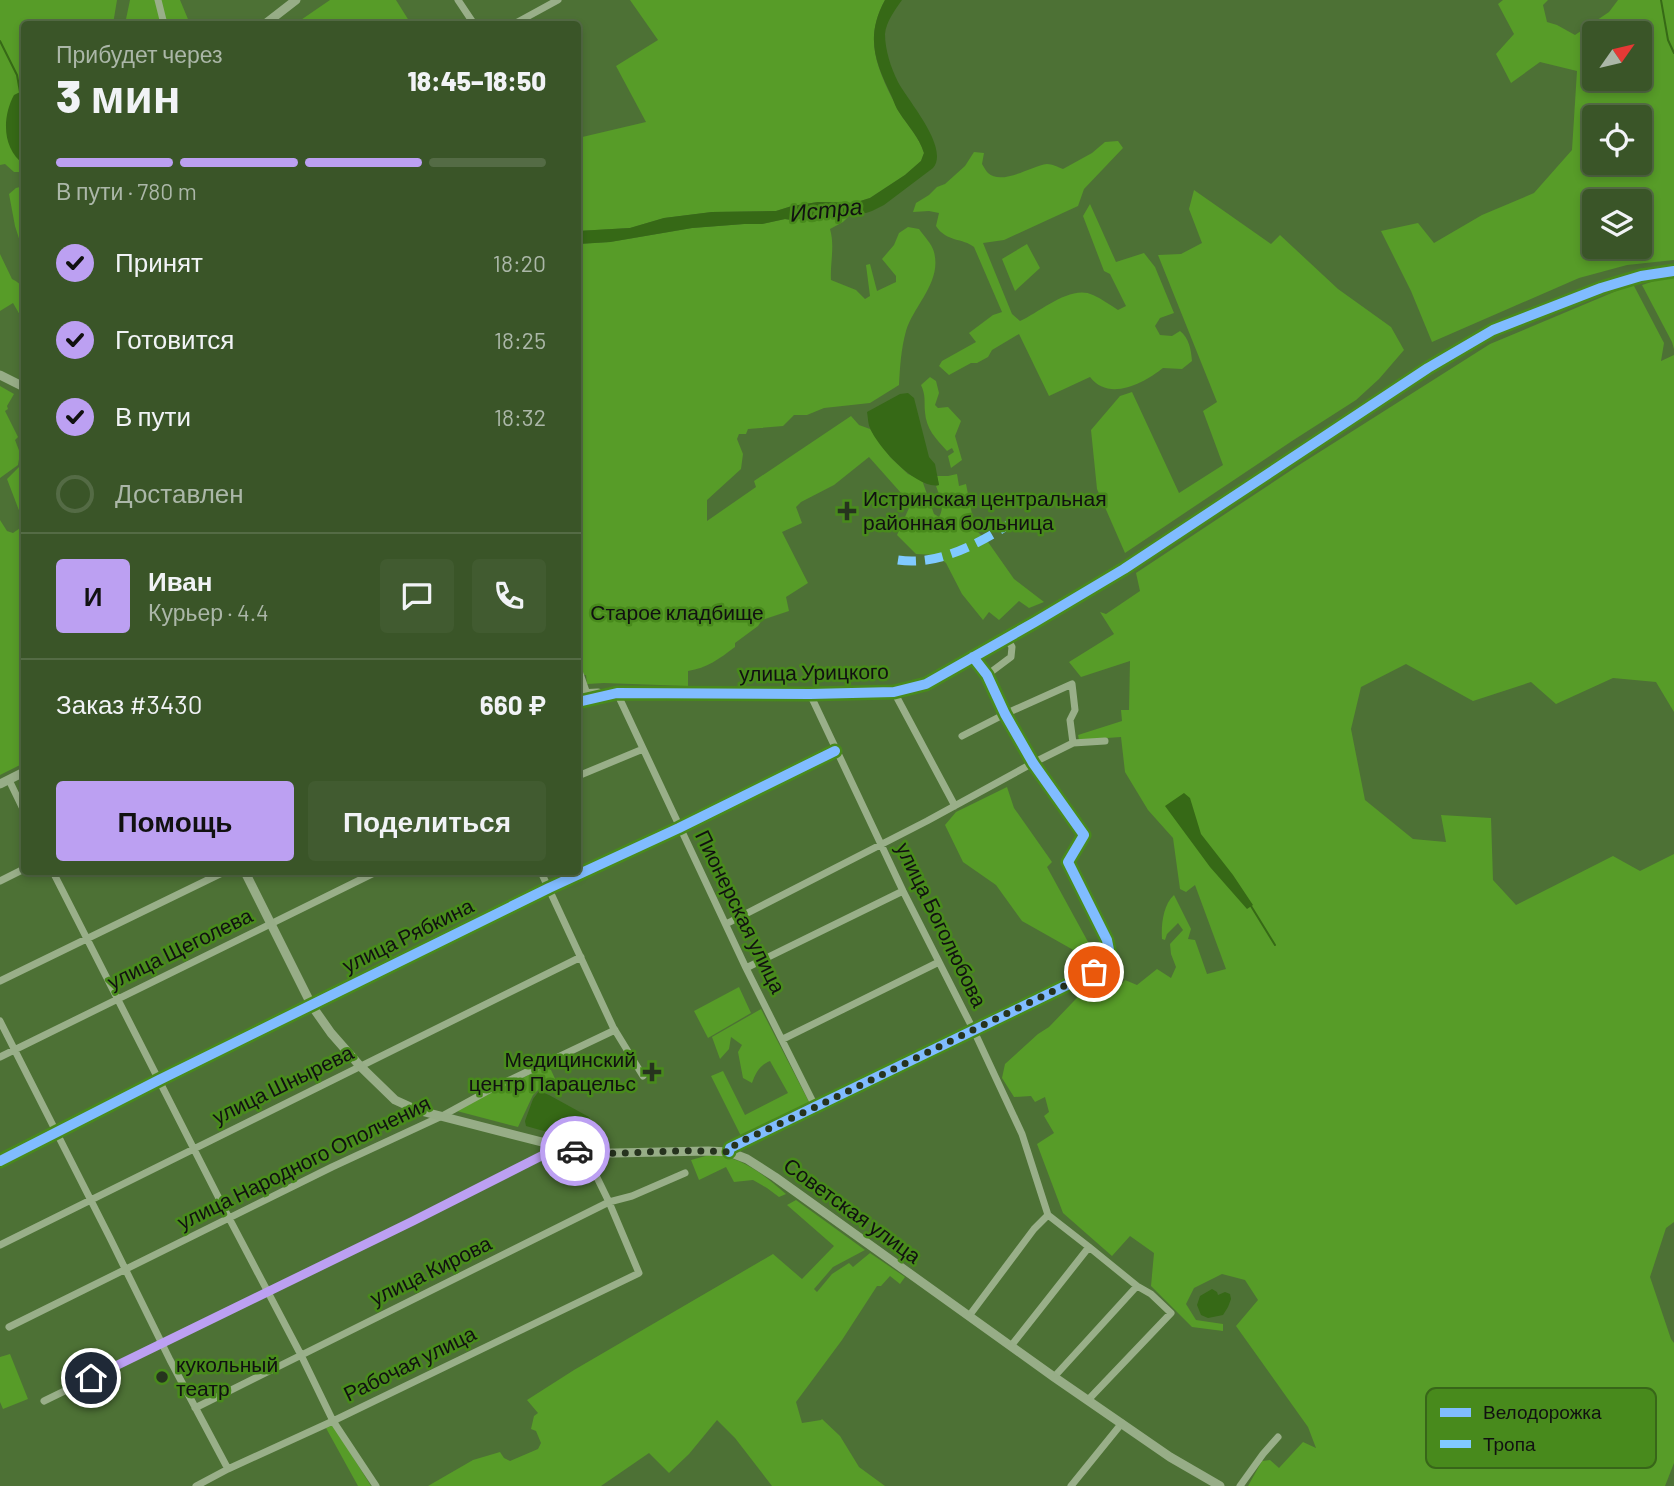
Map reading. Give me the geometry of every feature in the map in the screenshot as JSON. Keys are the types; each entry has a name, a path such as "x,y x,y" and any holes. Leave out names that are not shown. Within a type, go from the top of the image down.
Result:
{"main road":[{"path":"269,21 296,0"},
{"path":"0,375 21,386"},
{"path":"4,782 21,774"},
{"name":"Советская улица","path":"246,875 312,1006 360,1066 395,1100 417,1110 585,1153 708,1151 729,1152 747,1159 1054,1377 1170,1457 1220,1486"}],"street":[{"path":"158,0 163,21"},
{"path":"458,0 472,21"},
{"path":"520,21 558,0"},
{"name":"улица Урицкого","path":"581,694 894,692 926,684 1124,569 1428,368 1493,330 1601,288 1641,276 1674,271"},
{"path":"987,675 1011,657 1012,647 1007,638"},
{"path":"729,1152 730,1148 744,1140 816,1108 1094,972 1110,955 1107,940 1068,862 1084,835 1033,763 1005,714 987,675 973,657"},
{"path":"581,677 587,695 581,700"},
{"path":"962,736 1072,684 1075,710 1070,720 1073,743"},
{"path":"894,692 955,806"},
{"name":"Пионерская улица","path":"617,693 746,968 816,1108"},
{"name":"улица Боголюбова","path":"810,694 835,751 1022,1134 1048,1214"},
{"path":"726,924 1073,743 1105,741"},
{"path":"581,775 643,749"},
{"name":"улица Рябкина","path":"581,873 835,751"},
{"path":"4,782 21,807"},
{"path":"0,881 21,870"},
{"path":"54,875 333,1421 376,1486"},
{"path":"0,981 218,875"},
{"name":"улица Щеголева","path":"0,1057 370,875"},
{"path":"542,875 615,1030 643,1076"},
{"name":"улица Рябкина","path":"0,1160 577,875"},
{"path":"746,968 903,891"},
{"name":"улица Шнырева","path":"0,1245 581,957"},
{"path":"783,1039 939,962"},
{"path":"0,1021 162,1344 228,1469"},
{"name":"улица Народного Ополчения","path":"9,1327 615,1030"},
{"path":"44,1401 559,1147"},
{"path":"585,1153 609,1202"},
{"name":"улица Кирова","path":"195,1408 609,1202 632,1196 685,1173"},
{"name":"Рабочая улица","path":"196,1486 639,1273 609,1202"},
{"path":"969,1316 1048,1214 1137,1286 1151,1294 1171,1313 1088,1400"},
{"path":"1011,1346 1089,1247"},
{"path":"1054,1377 1137,1286"},
{"path":"1071,1486 1122,1423"},
{"path":"1240,1486 1278,1437"}],"green space":[{"path":"0,0 117,0 114,21 21,21 21,172 14,172 5,164 0,165"},
{"path":"130,0 155,0 161,21 126,21"},
{"path":"160,0 180,0 189,21 165,21"},
{"path":"330,0 396,0 409,21 299,21"},
{"path":"630,0 885,0 875,26 877,61 898,110 922,147 924,153 921,161 870,198 854,203 818,202 776,211 712,212 664,218 630,228 581,231 581,137 646,122 616,66 658,40"},
{"path":"1503,0 1548,0 1543,5 1547,22 1575,35 1582,30 1582,91 1652,91 1652,21 1596,21 1609,12 1618,0 1674,0 1674,260 1627,265 1579,278 1432,342 1411,291 1381,231 1418,223 1434,243 1482,215 1534,193 1572,150 1577,71 1540,62 1511,83 1496,54 1514,34 1498,4"},
{"path":"1118,141 1123,148 1084,189 1078,206 1004,240 983,243 1012,314 1020,321 1056,300 1075,293 1093,295 1118,310 1126,306 1110,274 1104,271 1083,216 1090,204 1116,262 1144,253 1155,267 1174,313 1160,318 1155,326 1160,335 1172,336 1180,331 1189,344 1192,361 1182,369 1163,368 1126,388 1107,388 1090,377 1049,396 1019,334 992,350 988,357 949,375 939,366 942,361 976,342 969,333 993,315 1002,312 974,247 940,231 936,226 939,213 913,212 916,203 945,184 965,166 974,152 984,153 982,164 988,173 1001,177 1047,164 1063,169 1092,153 1105,142"},
{"path":"21,188 21,245 9,194"},
{"path":"1194,190 1271,244 1280,235 1338,289 1391,327 1404,350 1356,400 1125,553 1097,489 1091,430 1120,396 1132,392 1179,493 1223,465 1203,411 1217,402 1158,255 1181,254 1202,243 1189,209"},
{"name":"Старое кладбище","path":"840,213 851,214 830,229 831,280 856,290 865,299 870,296 866,265 870,264 877,291 896,282 896,276 882,259 894,245 899,233 908,227 919,229 930,243 935,263 934,273 906,331 899,385 870,403 824,408 807,415 794,415 783,426 748,429 746,434 739,434 737,439 743,454 741,469 707,500 707,521 756,487 754,481 851,416 859,425 870,429 890,457 908,474 922,480 934,514 939,517 942,506 936,486 939,485 937,476 957,474 959,486 966,484 975,529 988,542 1014,579 1044,602 1029,608 1019,601 999,620 989,612 983,620 962,594 946,563 936,555 916,554 897,535 909,508 901,493 869,457 834,485 801,502 796,507 802,523 782,532 808,583 786,597 789,611 762,620 724,655 707,665 688,671 688,686 587,684 581,666 581,244 610,242 692,228 792,220"},
{"path":"1027,244 1040,268 1015,291 1002,259"},
{"path":"0,254 12,279 21,286 21,317 13,303 0,311"},
{"path":"1674,277 1674,349 1642,285"},
{"path":"1633,284 1664,343 1661,361 1674,355 1674,712 1656,682 1613,678 1556,704 1531,682 1473,701 1406,664 1361,687 1351,729 1365,800 1413,839 1446,842 1441,815 1491,818 1493,880 1516,905 1613,856 1640,871 1674,854 1674,1222 1666,1228 1650,1277 1674,1343 1674,1463 1665,1486 1248,1486 1262,1461 1270,1460 1279,1468 1303,1442 1316,1448 1308,1427 1236,1326 1258,1300 1245,1280 1222,1274 1194,1288 1186,1304 1196,1320 1223,1324 1223,1331 1192,1327 1151,1286 1154,1253 1130,1236 1112,1256 1063,1213 1037,1144 1054,1133 1044,1116 1049,1112 1045,1097 1035,1102 1031,1096 1014,1097 1002,1078 1005,1064 1049,1027 1097,977 1118,988 1125,980 1137,985 1157,969 1171,978 1176,967 1170,944 1183,930 1178,923 1165,940 1162,939 1162,928 1165,910 1174,895 1191,929 1188,939 1195,940 1207,974 1226,969 1195,885 1186,892 1180,889 1173,838 1148,810 1125,772 1121,737 1079,740 1078,735 1122,721 1121,710 1129,710 1130,661 1081,677 1069,662 1114,634 1100,612 1106,614 1140,591 1136,573 1299,465 1490,344"},
{"path":"930,377 936,381 939,393 935,405 938,408 948,407 961,421 955,436 962,460 951,468 948,456 954,452 952,448 947,451 939,442 926,418 921,385"},
{"path":"0,386 14,394 5,411 18,437 15,440 20,453 18,465 0,478"},
{"path":"21,465 21,514 20,513 7,479"},
{"path":"0,520 7,531 13,533 21,527 21,764 0,775"},
{"path":"1007,787 1014,808 1052,862 1047,867 1093,951 1084,956 1022,921 996,885 963,862 945,825 956,812"},
{"path":"739,987 751,1013 708,1038 694,1011"},
{"path":"761,1009 810,1104 742,1138 711,1076 723,1071 745,1115 788,1093 770,1061 759,1069 752,1083 743,1078 738,1052 742,1045 731,1037 729,1049 720,1059 712,1037"},
{"path":"546,1067 551,1070 557,1083 545,1091 539,1089 533,1095 518,1127 453,1110"},
{"path":"709,1155 742,1163 760,1173 786,1194 779,1197 753,1180 734,1182 726,1167 699,1180 691,1160"},
{"path":"796,1200 865,1250 833,1267 814,1289 817,1292 832,1274 849,1263 853,1267 870,1253 905,1277 900,1284 890,1276 881,1286 877,1286 842,1340 796,1402 802,1423 822,1419 840,1436 859,1467 885,1486 772,1486 735,1438 717,1420 669,1473 649,1453 601,1486 428,1486 473,1460 500,1452 510,1461 538,1449 541,1443 536,1431 531,1429 534,1416 538,1413 527,1400 773,1254 802,1279 834,1246 787,1205"},
{"path":"10,1354 28,1399 3,1409 0,1402 0,1357"},
{"path":"333,1425 371,1486 358,1486 326,1428"}],"water":[{"name":"Истра","path":"885,0 902,0 887,25 886,46 898,82 932,137 937,159 933,168 884,205 866,213 840,213 762,224 692,228 610,242 581,244 581,231 630,228 664,218 712,212 776,211 818,202 854,203 870,198 905,175 921,161 924,153 897,109 877,61 874,38 879,13"},
{"path":"20,92 21,94 21,161 11,150 6,132 7,113 14,95"},
{"path":"908,393 914,398 939,485 920,481 900,466 881,446 869,426 867,412 900,394"},
{"path":"1184,793 1190,798 1201,834 1253,905 1247,909 1210,867 1165,806"},
{"path":"539,1091 589,1117 591,1122 582,1139 579,1141 526,1126 525,1121 533,1099"},
{"path":"1212,1289 1218,1295 1225,1292 1230,1294 1231,1299 1223,1315 1208,1318 1201,1315 1197,1305 1200,1296"}],"waterway":[{"path":"1661,0 1668,40 1674,53"},
{"path":"0,41 17,75 20,92"},
{"path":"1251,906 1275,945"}],"marked path":[{"path":"898,560 942,557 983,540 1008,525"}],"cycle path":[{"path":"581,701 617,693 894,692 926,684 1124,569 1428,368 1493,330 1601,288 1641,276 1674,271"},
{"path":"729,1152 730,1148 1094,972 1110,955 1107,940 1068,862 1084,835 1033,763 1005,714 987,675 973,657"},
{"path":"581,873 835,751"},
{"path":"0,1161 577,875"}],"way so far":[{"path":"575,1151 729,1152 730,1148 744,1140 837,1098 1094,972"}],"place":[{"name":"Истринская центральная районная больница","path":"847,511"},
{"name":"Медицинский центр Парацельс","path":"652,1072"},
{"name":"кукольный театр","path":"162,1377"}],"route":[{"path":"91,1378 559,1147 575,1151"}]}
